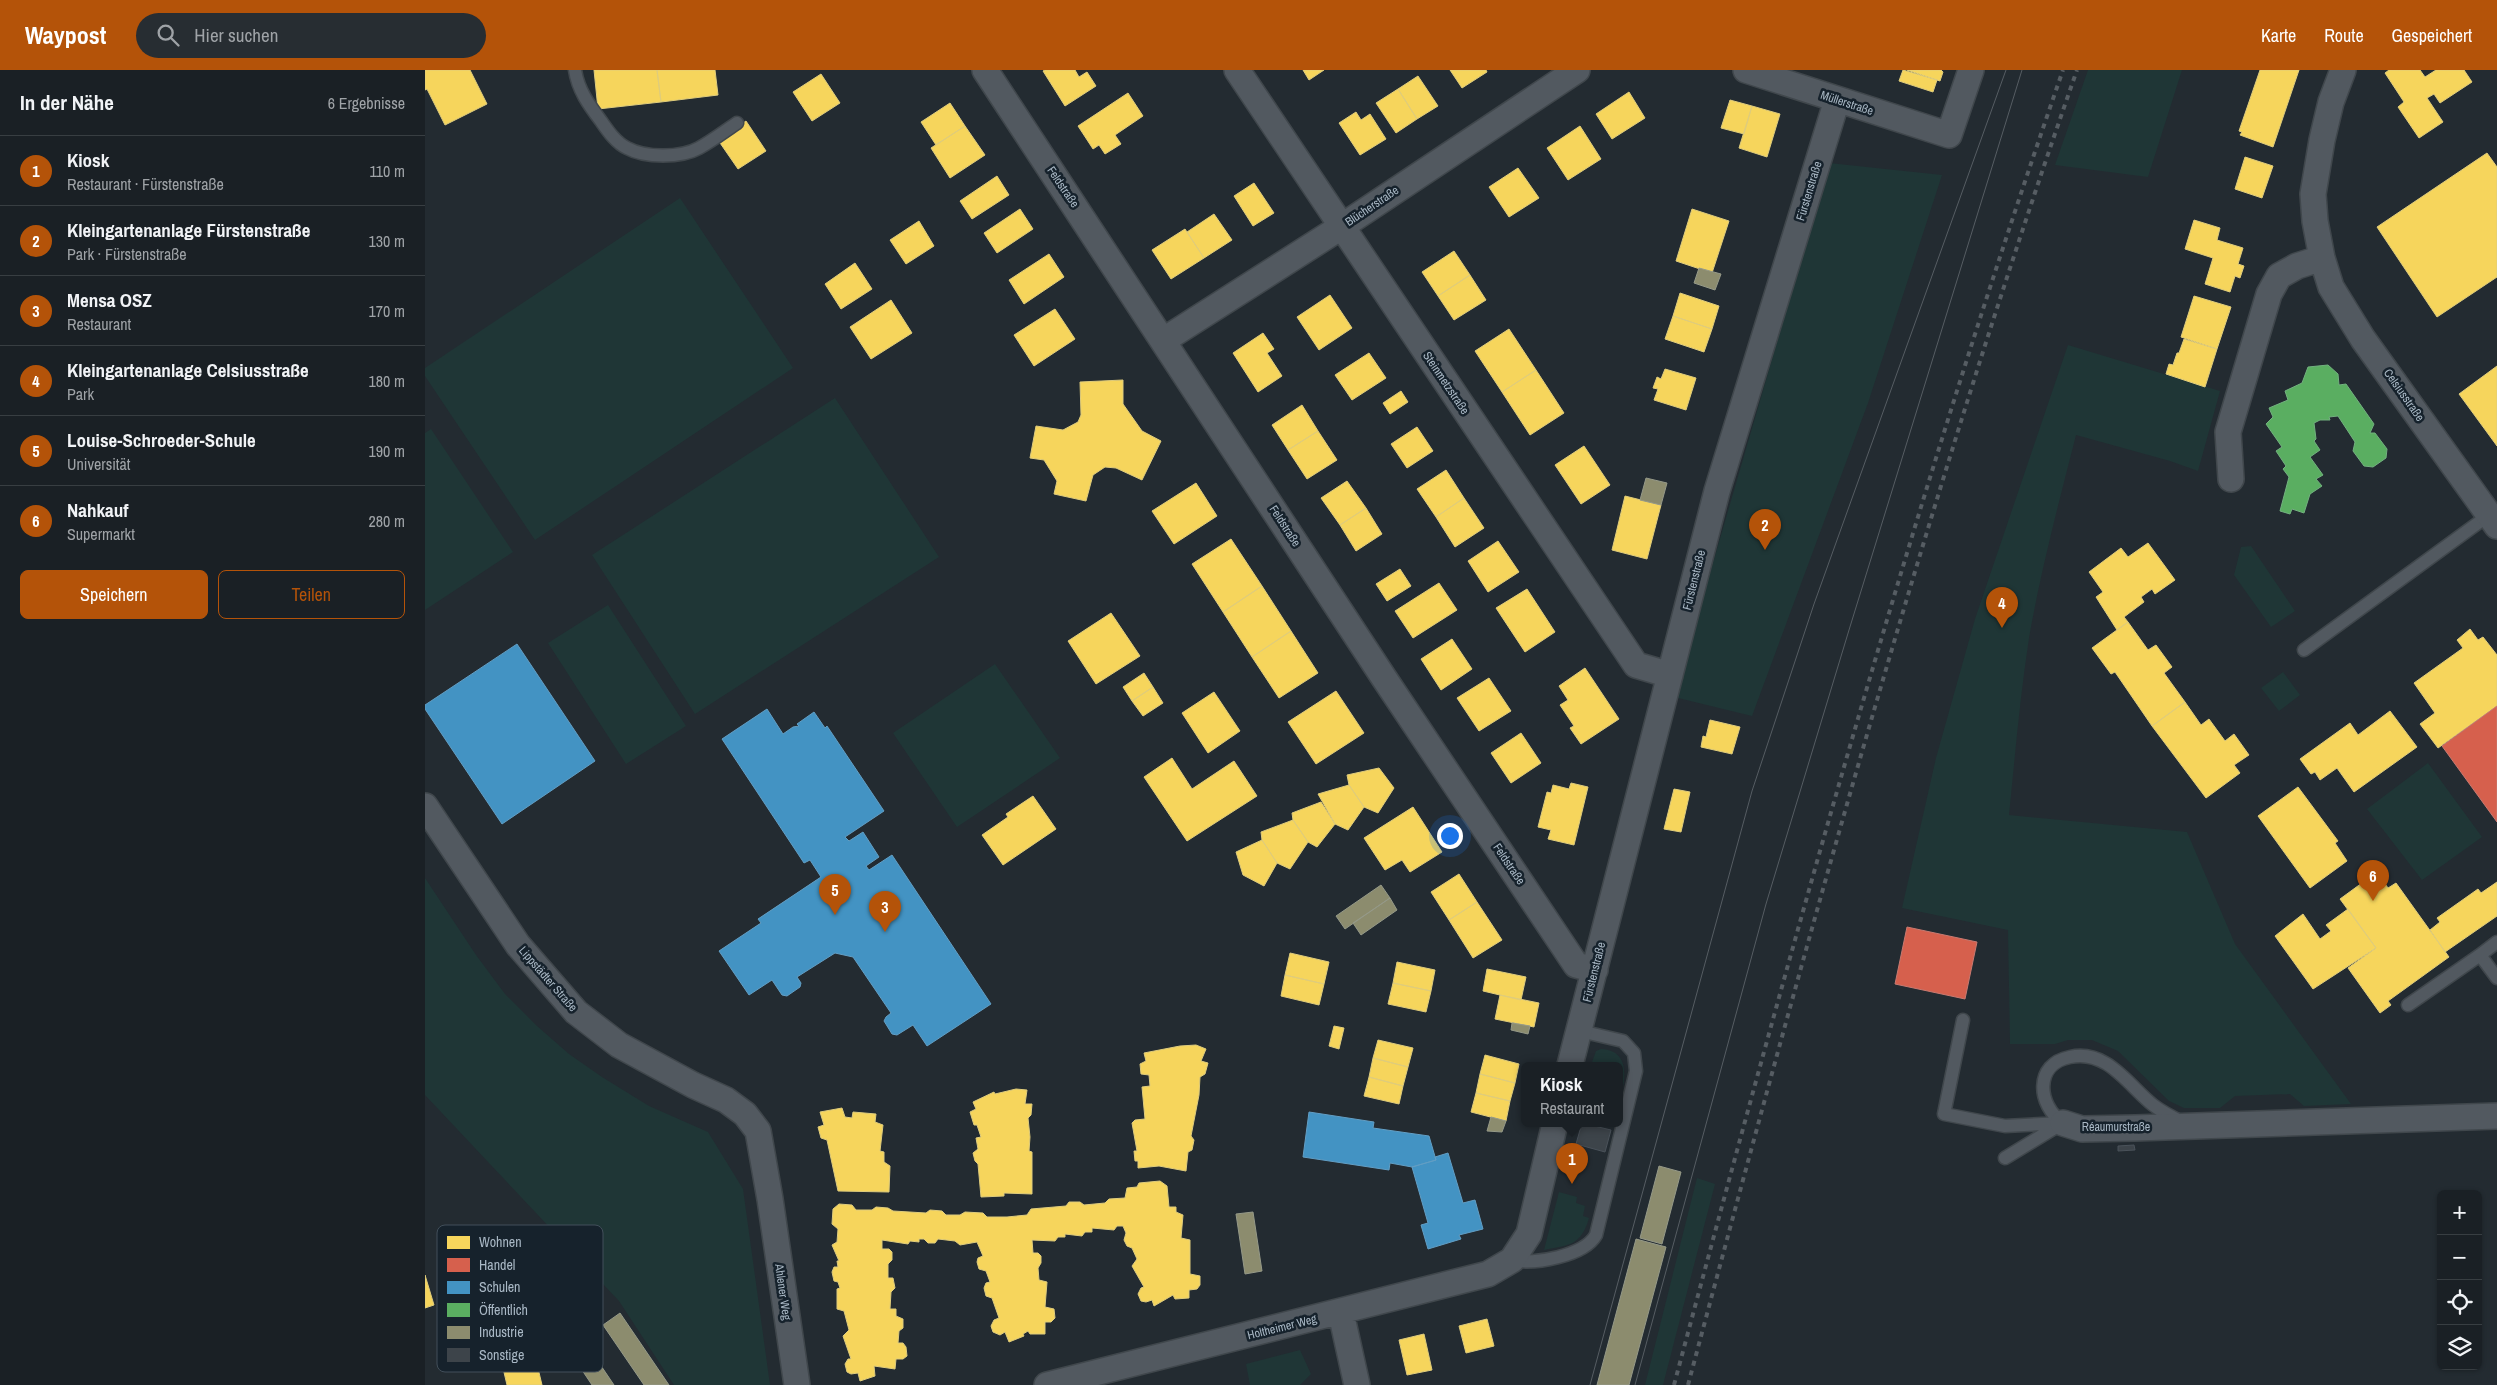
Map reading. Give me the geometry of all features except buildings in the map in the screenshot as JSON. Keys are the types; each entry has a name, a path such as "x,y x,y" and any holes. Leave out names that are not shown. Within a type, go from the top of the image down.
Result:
{"street":[{"name":"Feldstraße","path":"985,70 1164,340 1384,678 1576,965 1595,970"},
{"name":"Steinmetzstraße","path":"1237,70 1636,665 1669,675"},
{"name":"Blücherstraße","path":"1164,340 1341,227 1577,70"},
{"name":"Müllerstraße","path":"1746,70 1949,135 1971,70"},
{"name":"Celsiusstraße","path":"2343,70 2331,102 2322,140 2313,194 2315,221 2322,258 2331,287 2363,339 2493,520"},
{"name":"Fürstenstraße","path":"1571,1062 1717,491 1837,100"},
{"path":"2231,479 2228,432 2269,294 2279,276 2297,266 2322,258"},
{"name":"Lippstädter Straße","path":"425,806 518,945 576,1012 619,1045 693,1086 726,1100 745,1114 758,1131 770,1199"},
{"name":"Réaumurstraße","path":"2063,1123 2082,1129 2497,1116"},
{"path":"1516,1261 1529,1234 1554,1127"},
{"name":"Ahlener Weg","path":"770,1199 797,1385"},
{"name":"Holtheimer Weg","path":"1047,1385 1101,1378 1341,1313 1476,1279 1516,1261"},
{"path":"1341,1313 1357,1385"}],"lane":[{"path":"575,70 578,85 602,123 619,143 637,152 676,154 697,149 737,123"},
{"path":"2304,650 2493,520"},
{"path":"2409,1006 2497,942"},
{"path":"2480,954 2497,978"},
{"path":"1963,1020 1944,1114 2005,1126 2063,1123"},
{"path":"1580,1031 1623,1041 1634,1053 1636,1071 1623,1123"},
{"name":"Réaumurstraße","path":"2063,1123 2053,1116 2046,1106 2043,1094 2046,1074 2051,1067 2065,1059 2087,1056 2109,1065 2152,1104 2190,1126"},
{"path":"2005,1158 2063,1123"},
{"path":"1516,1261 1534,1262 1562,1255 1581,1250 1591,1242 1596,1234 1622,1127"}],"green space":[{"path":"2088,70 2182,70 2148,177 2055,165"},
{"path":"1829,163 1942,175 1868,403 1752,716 1674,697"},
{"path":"680,198 793,368 535,540 425,376 425,368"},
{"path":"2068,345 2220,391 2198,471 2170,461 2076,435 2045,561 2029,638 2020,704 2009,815 2187,832 2235,944 2351,1104 2304,1106 2290,1094 2235,1096 2220,1108 2184,1108 2169,1101 2118,1051 2092,1040 2068,1040 2055,1044 2010,1044 2008,930 1902,908 1936,758 1975,619"},
{"path":"835,398 939,557 695,714 592,555"},
{"path":"431,429 513,552 425,610 425,433"},
{"path":"2251,546 2295,611 2271,627 2234,575 2241,547"},
{"path":"608,605 686,726 626,764 548,643"},
{"path":"995,664 1060,758 957,827 893,733"},
{"path":"2283,672 2300,695 2279,711 2261,688"},
{"path":"2428,763 2482,837 2422,880 2367,809"},
{"path":"425,878 476,955 505,994 537,1026 569,1054 602,1077 649,1106 708,1132 743,1189 770,1385 674,1385 619,1301 603,1284 603,1225 547,1225 425,1095"},
{"path":"1601,1049 1609,1050 1616,1053 1622,1062 1592,1062 1596,1051"},
{"path":"1623,1063 1624,1070 1623,1088"},
{"path":"1697,1178 1715,1184 1663,1385 1645,1385"},
{"path":"1559,1192 1577,1197 1576,1203 1585,1206 1583,1216 1589,1218 1582,1234 1573,1243 1544,1250"},
{"path":"1300,1350 1311,1374 1300,1385 1250,1385 1246,1364"}],"tram line":[{"path":"1590,1385 1752,791 1814,604 2006,70"},
{"path":"1635,1385 1766,904 2022,70"}],"railway":[{"path":"1674,1385 1809,889 1905,559 2008,232 2063,70"},
{"path":"1688,1385 1777,1054 1870,724 1969,396 2077,70"}],"place":[{"name":"Kleingartenanlage Fürstenstraße","path":"1765,550"},
{"name":"Kleingartenanlage Celsiusstraße","path":"2002,628"},
{"name":"Nahkauf","path":"2373,901"},
{"name":"Louise-Schroeder-Schule","path":"835,915"},
{"name":"Mensa OSZ","path":"885,932"},
{"name":"Kiosk","path":"1572,1184"}]}
